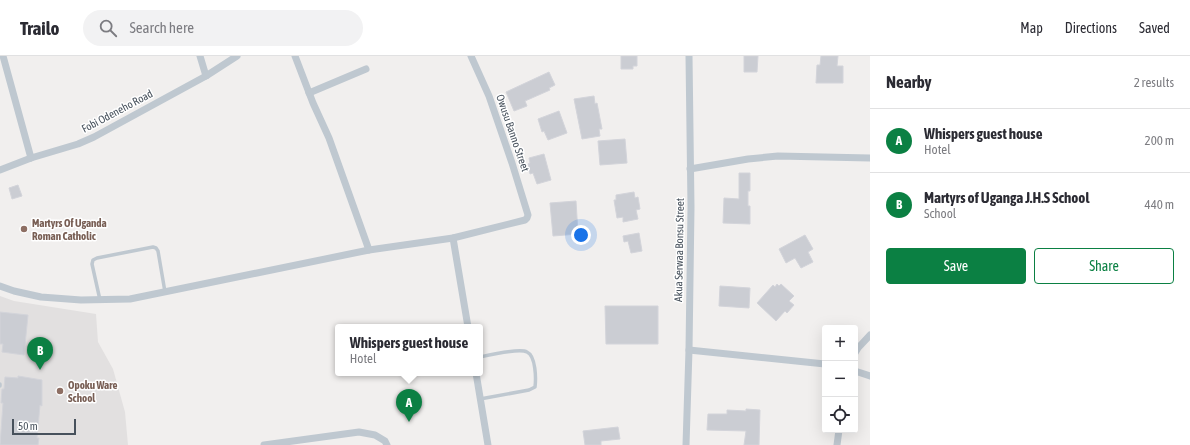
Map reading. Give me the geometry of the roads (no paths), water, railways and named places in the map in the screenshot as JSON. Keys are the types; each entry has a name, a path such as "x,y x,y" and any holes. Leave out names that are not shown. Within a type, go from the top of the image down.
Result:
{"street":[{"path":"3,56 31,158"},
{"path":"200,56 206,76"},
{"name":"Fobi Odeneho Road","path":"0,170 31,158 78,144 94,137 206,76 237,56"},
{"path":"295,56 309,93 329,138 369,250"},
{"name":"Owusu Banno Street","path":"453,238 526,219 528,215 489,96 472,56"},
{"name":"Akua Serwaa Bonsu Street","path":"686,445 691,207 689,56"},
{"path":"309,93 366,69"},
{"path":"690,169 748,159 778,156 870,158"},
{"path":"0,286 14,291 42,297 81,300 130,299 369,250 453,238 467,324"},
{"path":"858,349 870,335"},
{"path":"689,350 822,364"},
{"path":"858,372 870,376"},
{"path":"476,376 488,445"},
{"path":"264,445 359,432 375,434 385,441 387,445"},
{"path":"837,445 839,433"}],"lane":[{"path":"100,300 92,264 93,260 153,247 158,251 165,292"},
{"path":"480,399 529,390 535,387 536,378 532,356 527,352 520,350 483,356"}],"place":[{"name":"Martyrs Of Uganda Roman Catholic","path":"24,229"},
{"name":"Martyrs of Uganga J.H.S School","path":"40,370"},
{"name":"Opoku Ware School","path":"60,391"},
{"name":"Whispers guest house","path":"409,422"}]}
